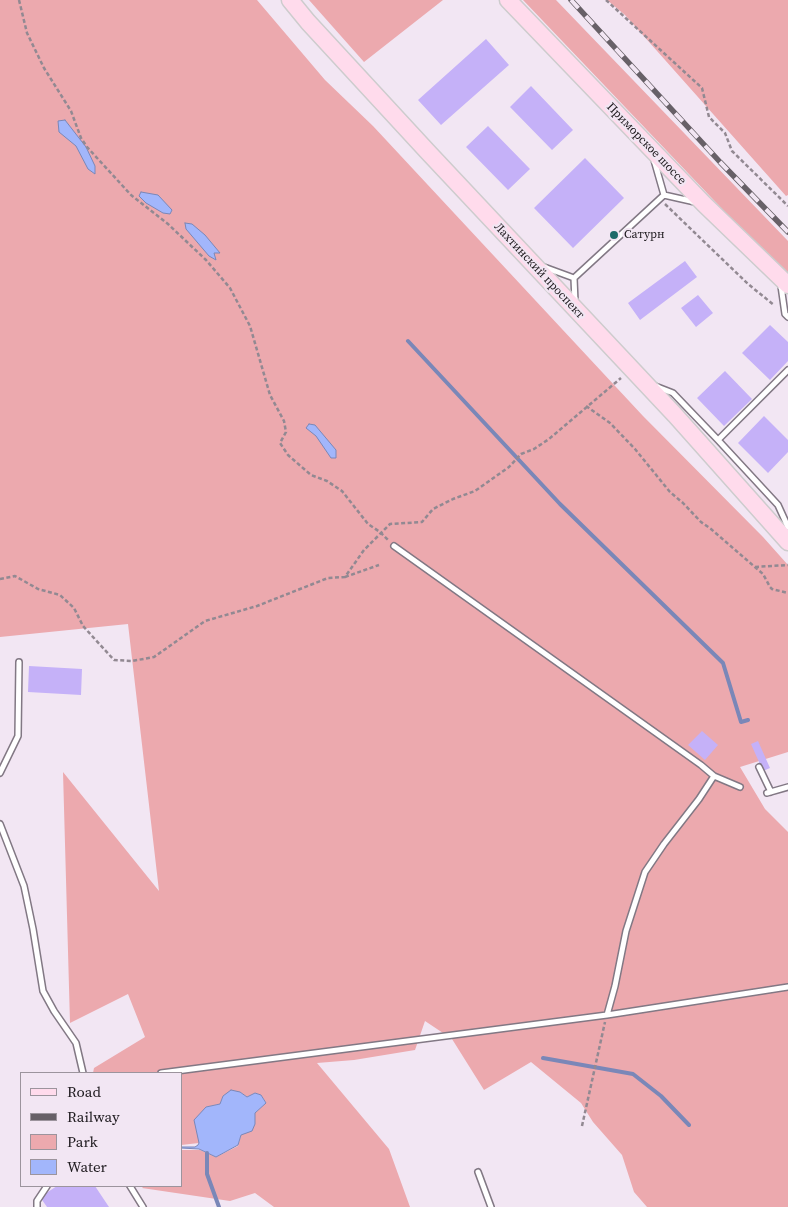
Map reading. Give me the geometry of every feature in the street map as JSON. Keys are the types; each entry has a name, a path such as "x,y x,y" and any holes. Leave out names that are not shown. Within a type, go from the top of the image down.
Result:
{"main road":[{"name":"Лахтинский проспект","path":"291,0 302,16 675,415 788,542"},
{"name":"Приморское шоссе","path":"508,0 704,204 784,281"}],"lane":[{"path":"652,151 662,197"},
{"path":"662,197 704,204"},
{"path":"574,278 662,197"},
{"path":"531,263 574,278"},
{"path":"574,278 576,310"},
{"path":"784,281 787,315"},
{"path":"718,440 788,370"},
{"path":"641,380 673,393 778,505 788,527"},
{"path":"394,546 714,776 740,787"},
{"path":"0,773 18,736 19,662"},
{"path":"759,767 769,793 788,788"},
{"path":"606,1015 615,986 626,931 645,872 714,776"},
{"path":"0,824 24,886 43,991 76,1043 83,1072"},
{"path":"168,1072 606,1015 788,987"},
{"path":"478,1172 491,1207"},
{"path":"37,1207 37,1201 46,1187"},
{"path":"131,1187 143,1207"}],"path":[{"path":"19,0 27,33 44,68 71,111 81,138 87,148 132,195 168,224 206,260 230,288 250,326 262,361 270,395 284,421 286,432 280,443 288,455 311,475 327,481 342,491 368,524 380,532 394,546"},
{"path":"606,0 702,88 709,117 725,133 732,151 788,206"},
{"path":"662,197 748,284 787,315"},
{"path":"344,577 364,550 390,524 422,522 433,509 454,498 475,491 509,467 521,454 534,449 549,439 621,378"},
{"path":"586,406 610,423 635,449 670,492 684,503 697,519 755,567 772,589 788,592"},
{"path":"755,567 788,564"},
{"path":"0,579 15,576 38,589 60,595 74,608 83,626 114,660 132,661 154,657 205,621 257,606 328,578 344,577 379,565"},
{"path":"582,1126 606,1015"}],"green space":[{"path":"0,0 257,0 325,80 373,126 643,416 763,537 788,565 788,752 740,767 765,809 788,832 788,1207 647,1207 634,1192 622,1155 593,1122 581,1103 531,1062 484,1090 452,1039 425,1021 415,1050 354,1060 317,1063 389,1149 410,1207 274,1207 255,1193 230,1201 142,1188 182,1187 182,1150 200,1150 216,1157 238,1146 241,1135 255,1124 255,1113 266,1103 261,1095 255,1093 247,1097 240,1092 223,1096 220,1104 206,1107 199,1143 182,1145 182,1072 93,1072 94,1068 145,1037 128,994 70,1023 63,772 159,891 128,624 0,637"},
{"path":"309,0 443,0 364,62"},
{"path":"523,0 556,0 788,241 788,278"},
{"path":"607,0 788,0 788,195 786,196 625,15"}],"water":[{"path":"65,120 86,147 95,166 95,174 88,169 76,146 59,132 58,121"},
{"path":"141,192 158,195 172,210 170,214 163,213 146,203 139,196"},
{"path":"185,223 192,224 205,235 220,253 214,253 216,260 209,256 186,229"},
{"path":"309,424 315,425 336,450 336,458 331,458 316,436 306,428"},
{"path":"231,1090 240,1092 247,1097 255,1093 261,1095 266,1103 255,1113 255,1124 252,1131 241,1135 238,1145 216,1157 199,1149 182,1148 198,1145 194,1120 206,1107 220,1104 223,1096"}],"building":[{"path":"486,39 509,65 441,125 418,100"},
{"path":"531,86 573,130 552,150 510,107"},
{"path":"488,126 530,169 508,190 466,147"},
{"path":"585,158 624,198 573,248 534,208"},
{"path":"685,261 697,277 640,320 628,303"},
{"path":"698,295 713,313 696,327 681,308"},
{"path":"770,325 788,342 788,361 770,380 742,353"},
{"path":"725,371 752,399 724,426 697,398"},
{"path":"764,416 788,440 788,452 768,473 738,443"},
{"path":"29,666 82,669 81,695 28,692"},
{"path":"702,731 718,745 705,760 688,745"},
{"path":"758,741 770,768 763,771 751,744"},
{"path":"55,1187 96,1187 109,1207 47,1207 40,1197"}],"waterway":[{"path":"408,341 560,504 723,663 741,722 748,720"},
{"path":"543,1058 633,1074 661,1096 689,1125"},
{"path":"207,1153 207,1174 219,1207"}],"railway":[{"path":"571,0 720,162 788,232"}],"place":[{"name":"Сатурн","path":"614,235"}]}
